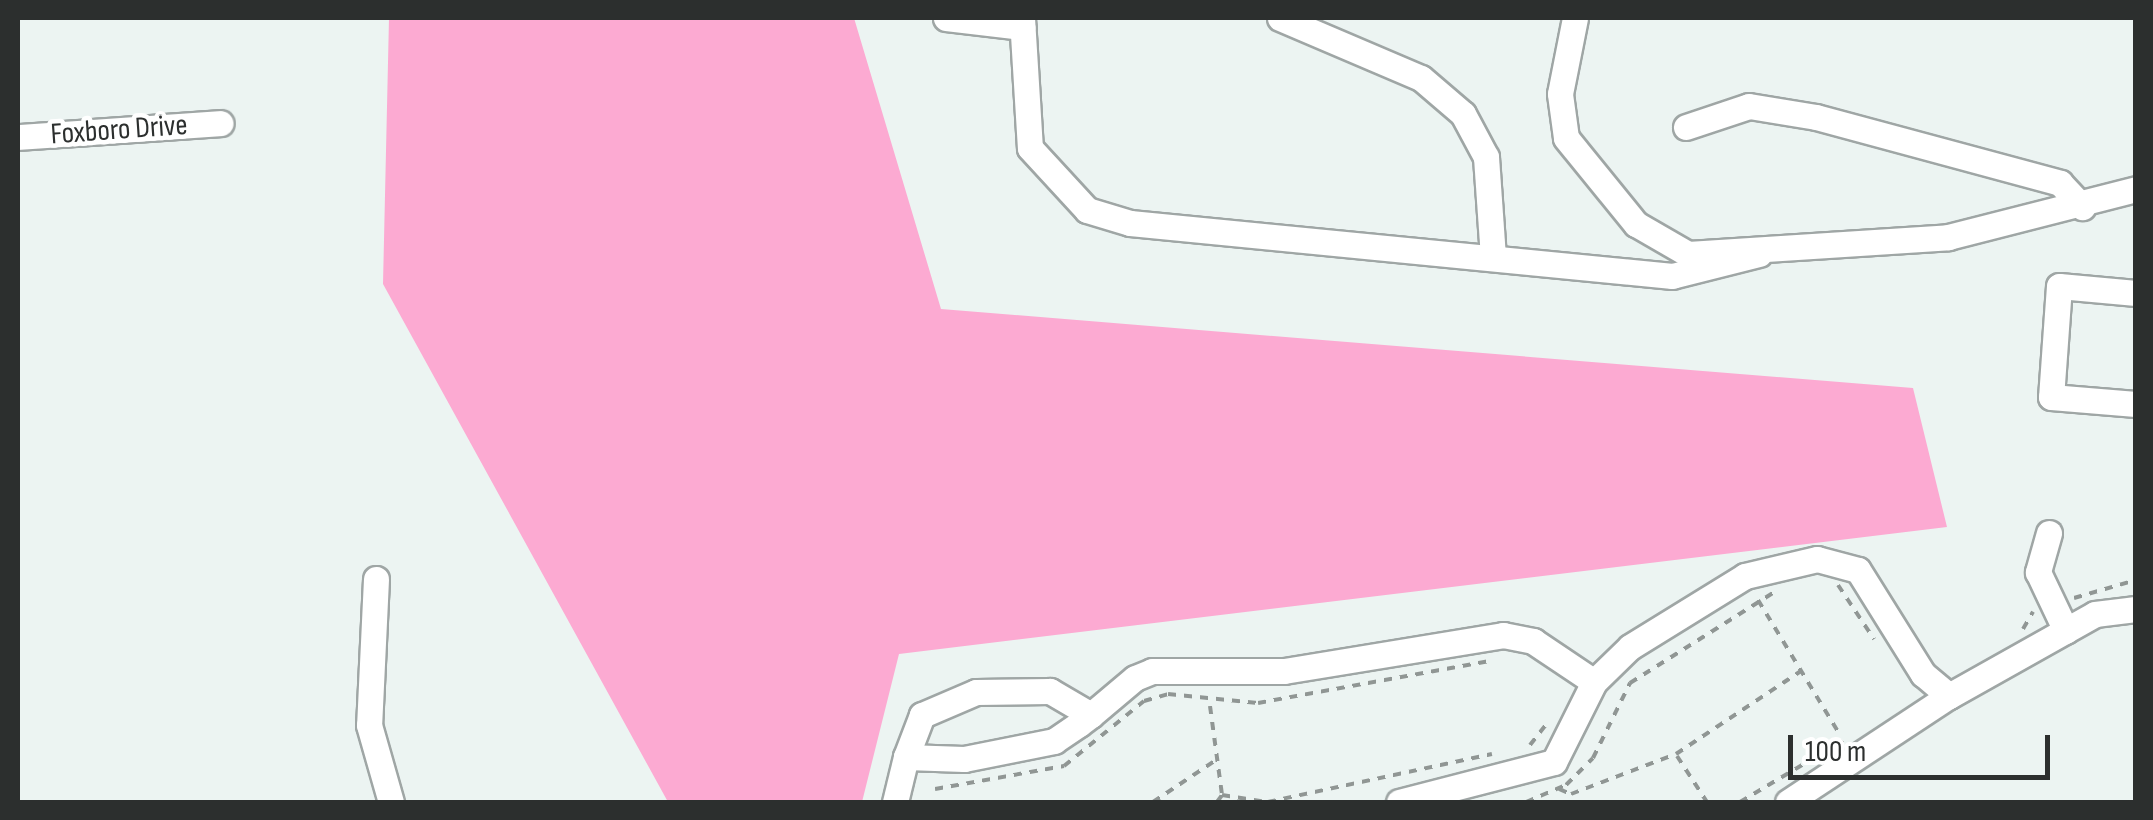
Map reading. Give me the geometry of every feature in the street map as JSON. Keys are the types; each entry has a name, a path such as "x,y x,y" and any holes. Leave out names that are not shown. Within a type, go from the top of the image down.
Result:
{"street":[{"path":"1280,18 1420,78 1463,114 1486,157 1493,258"},
{"path":"1575,18 1560,94 1566,138 1636,224 1688,254 1759,254 1948,238 2082,207 2136,189"},
{"path":"964,19 1022,22 1030,148 1087,210 1130,222 1672,276 1759,254"},
{"path":"1686,127 1749,106 1816,117 2060,183 2082,207"},
{"name":"Foxboro Drive","path":"18,137 221,122"},
{"path":"2136,294 2060,286 2052,397 2136,404"},
{"path":"2049,533 2038,572 2066,632"},
{"path":"1400,802 1554,762 1594,682 1630,647 1745,576 1828,559 1858,570 1923,674 1949,696"},
{"path":"376,578 369,725 391,802"},
{"path":"1788,802 1949,696 2095,614 2136,609"},
{"path":"906,758 1018,752 1091,715 1152,671 1284,672 1503,635 1533,641 1594,682"},
{"path":"895,802 922,715 976,692 1050,691 1091,715"}],"path":[{"path":"1828,570 1883,652"},
{"path":"2064,602 2136,580"},
{"path":"1526,802 1559,789 1593,758 1630,683 1758,600 1790,589"},
{"path":"1758,600 1840,735"},
{"path":"935,788 1064,766 1144,701 1168,694 1210,704 1498,659"},
{"path":"1559,789 1571,794 1676,754 1801,671"},
{"path":"1210,704 1219,758 1222,795 1218,802"},
{"path":"1526,747 1550,720 1563,722"},
{"path":"1222,795 1281,802 1507,751"},
{"path":"1676,754 1707,802"},
{"path":"1153,802 1219,758"}],"shaded area":[{"path":"389,18 854,18 941,309 1913,388 1947,527 899,654 862,802 668,802 383,284"}]}
